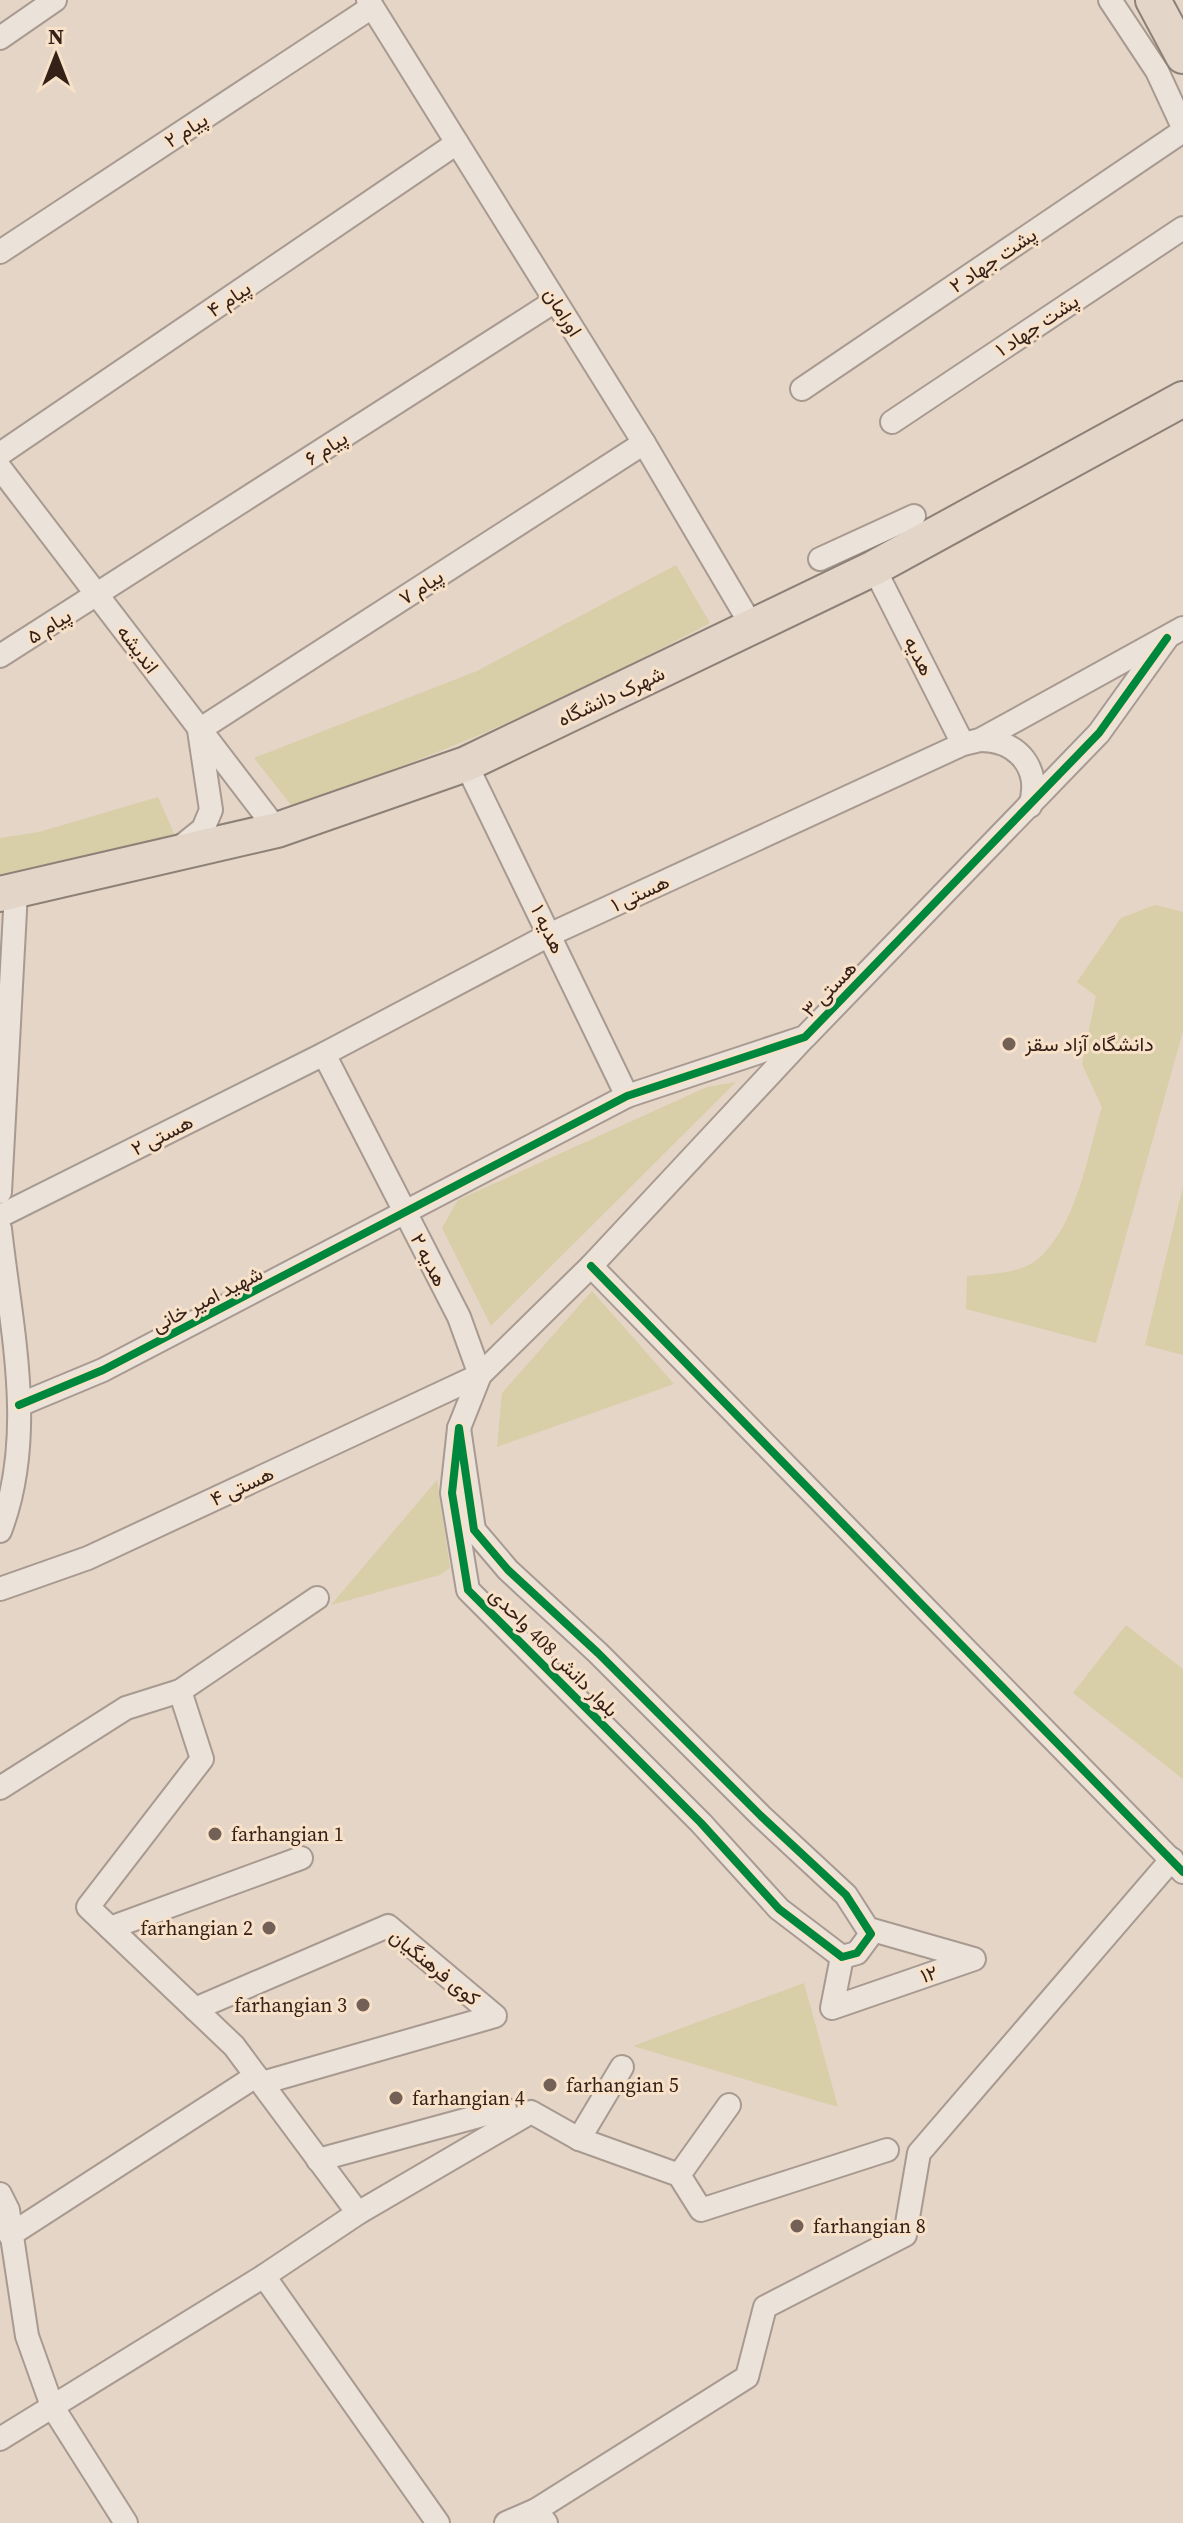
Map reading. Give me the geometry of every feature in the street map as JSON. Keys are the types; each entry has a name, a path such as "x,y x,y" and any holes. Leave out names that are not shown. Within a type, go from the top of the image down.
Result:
{"main road":[{"path":"1153,0 1183,56"},
{"name":"شهرک دانشگاه","path":"8,903 171,854 277,830 471,772 753,628 878,574 1183,399"},
{"path":"8,903 156,880 302,840 471,772 1127,454 1183,420"}],"street":[{"path":"0,38 55,0"},
{"path":"1110,0 1157,71 1183,129"},
{"name":"اورامان","path":"370,3 644,443 753,628"},
{"name":"پیام ۲","path":"0,252 370,3"},
{"name":"پشت جهاد ۲","path":"802,389 1183,129"},
{"name":"پیام ۴","path":"0,454 457,143"},
{"name":"پشت جهاد ۱","path":"892,422 1183,228"},
{"name":"پیام ۶","path":"97,595 555,301"},
{"name":"پیام ۷","path":"199,730 644,443"},
{"name":"اندیشه","path":"0,468 277,830"},
{"path":"820,559 914,516"},
{"name":"هدیه","path":"878,574 972,742"},
{"name":"پیام ۵","path":"0,656 97,595"},
{"name":"هستی ۱","path":"324,1054 551,934 972,742 1175,633"},
{"name":"هستی ۳","path":"406,1214 627,1096 805,1037 1099,733 1175,633"},
{"path":"171,854 203,829 211,810 199,730"},
{"path":"972,742 1004,743 1024,757 1033,776 1030,806"},
{"name":"هدیه ۱","path":"471,772 627,1096"},
{"path":"0,1192 8,903"},
{"path":"459,1428 480,1375 591,1266 805,1037"},
{"name":"هدیه ۲","path":"324,1054 459,1317 480,1375"},
{"name":"هستی ۲","path":"0,1216 324,1054"},
{"name":"شهید امیر خانی","path":"19,1405 103,1370 406,1214"},
{"path":"0,1229 19,1405 20,1452 0,1531"},
{"path":"506,2523 541,2516 747,2377 765,2307 905,2235 919,2153 1177,1866 591,1266"},
{"name":"هستی ۴","path":"0,1589 88,1558 480,1375"},
{"name":"بلوار دانش 408 واحدی","path":"459,1428 474,1530 508,1570 598,1653 761,1816 846,1895 869,1929"},
{"name":"بلوار دانش 408 واحدی","path":"459,1428 452,1493 468,1590 701,1823 779,1909 842,1957"},
{"path":"0,1788 126,1708 180,1691 317,1598"},
{"path":"180,1691 202,1759 88,1907 234,2046 358,2213"},
{"path":"110,1928 301,1858"},
{"name":"کوی فرهنگیان","path":"5,2214 259,2079 495,2016 388,1926 195,2009"},
{"path":"842,1957 857,1953 871,1934 869,1929"},
{"name":"۱۲","path":"842,1957 832,2008 974,1959 869,1929"},
{"path":"579,2139 622,2067"},
{"path":"679,2175 729,2105"},
{"path":"318,2160 505,2109"},
{"path":"0,2439 264,2276 358,2213 531,2112 579,2139 679,2175 701,2210 887,2150"},
{"path":"5,2214 27,2336 52,2406 126,2523"},
{"path":"264,2276 438,2523"}],"shaded area":[{"path":"676,565 710,623 556,700 401,767 291,805 254,758 477,671"},
{"path":"158,797 175,836 152,848 0,876 0,838 39,832"},
{"path":"1155,905 1183,912 1183,1031 1096,1343 966,1309 967,1276 1004,1272 1031,1264 1052,1244 1072,1208 1102,1107 1082,1064 1096,996 1077,982 1121,918"},
{"path":"736,1082 491,1326 442,1228 458,1200 707,1087"},
{"path":"1183,1187 1183,1355 1145,1345"},
{"path":"592,1291 674,1384 497,1447 502,1393"},
{"path":"437,1480 450,1568 440,1575 331,1605"},
{"path":"1126,1625 1183,1669 1183,1779 1073,1693"},
{"path":"804,1983 838,2107 633,2046"}],"cycle path":[{"path":"19,1405 103,1370 627,1096 805,1037 1099,733 1167,638"},
{"path":"591,1266 1183,1872"},
{"path":"459,1428 474,1530 508,1570 598,1653 761,1816 846,1895 871,1934 857,1953 842,1957 779,1909 701,1823 468,1590 452,1493 459,1428"}],"place":[{"name":"دانشگاه آزاد سقز","path":"1009,1044"},
{"name":"farhangian 1","path":"215,1834"},
{"name":"farhangian 2","path":"269,1928"},
{"name":"farhangian 3","path":"363,2005"},
{"name":"farhangian 5","path":"550,2085"},
{"name":"farhangian 4","path":"396,2098"},
{"name":"farhangian 8","path":"797,2226"}]}
